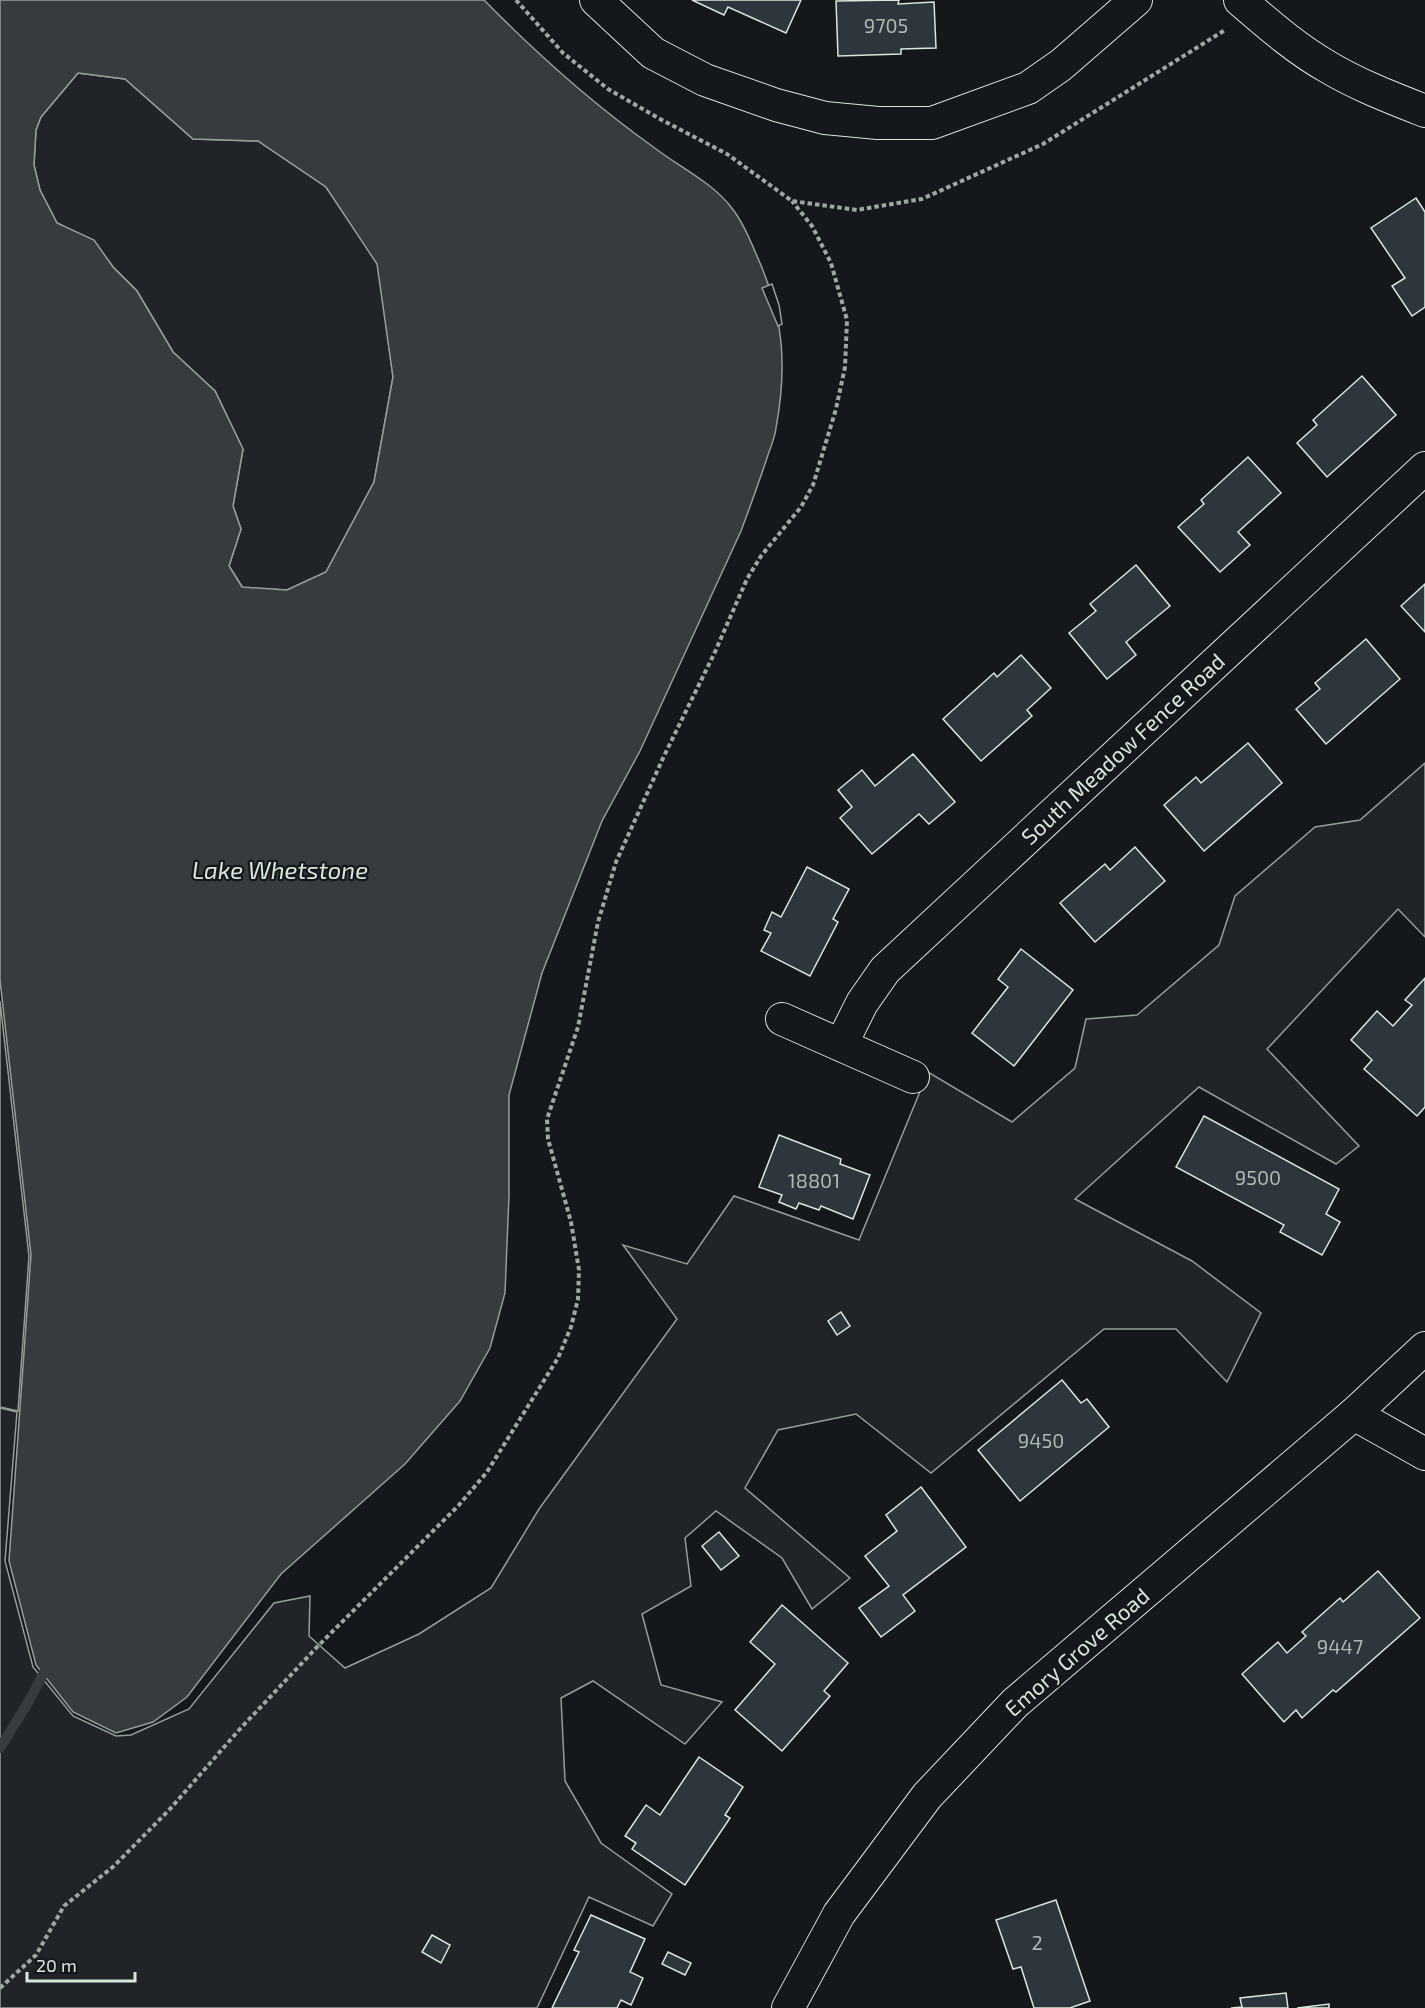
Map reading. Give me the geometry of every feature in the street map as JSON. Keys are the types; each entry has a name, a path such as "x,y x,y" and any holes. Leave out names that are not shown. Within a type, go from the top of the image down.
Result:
{"street":[{"path":"596,0 653,52 705,80 776,105 825,118 878,123 932,123 1028,88 1061,65 1136,0"},
{"path":"1240,0 1278,32 1328,68 1386,96 1425,111"},
{"name":"South Meadow Fence Road","path":"842,1045 862,1004 885,970 1425,468"},
{"path":"782,1019 913,1077"},
{"name":"Emory Grove Road","path":"788,2008 839,1914 852,1896 927,1796 1015,1703 1354,1414 1425,1348"},
{"path":"1354,1414 1425,1454"}],"path":[{"path":"0,1988 36,1955 64,1906 114,1866 170,1809 287,1679 488,1472 558,1358 571,1327 578,1299 579,1270 572,1222 548,1139 547,1119 578,1027 601,912 616,862 747,579 761,556 801,507 813,485 836,408 845,367 847,320 831,263 812,226 792,201"}],"shaded area":[{"path":"78,73 125,79 193,139 258,141 326,187 378,264 393,377 374,482 326,572 287,590 243,588 229,566 241,529 233,506 243,449 215,391 173,352 137,291 113,267 94,241 57,223 40,190 34,165 36,130 41,117"},
{"path":"1425,763 1425,937 1398,909 1267,1049 1359,1146 1336,1164 1199,1087 1075,1199 1192,1261 1261,1313 1227,1382 1176,1329 1104,1329 931,1473 856,1414 778,1430 745,1488 850,1578 812,1609 782,1558 716,1511 685,1538 691,1586 642,1614 661,1685 722,1702 685,1744 593,1681 561,1698 565,1781 601,1843 672,1894 653,1926 589,1897 537,2008 0,2008 0,1408 17,1412 5,1561 33,1667 73,1716 116,1736 131,1735 189,1709 274,1603 310,1596 309,1636 345,1668 419,1634 491,1588 539,1509 677,1319 623,1245 687,1264 734,1196 859,1240 928,1072 1012,1122 1075,1068 1086,1019 1137,1015 1219,945 1235,896 1315,827 1360,820"},
{"path":"0,1001 29,1256 18,1411 0,1407"}],"water":[{"name":"Lake Whetstone","path":"0,0 484,0 586,95 630,130 714,190 736,213 760,263 779,324 782,385 774,439 741,531 640,751 602,821 542,973 509,1095 509,1195 505,1293 490,1348 460,1401 405,1464 281,1574 187,1697 153,1722 116,1733 73,1712 36,1665 9,1561 31,1255 0,980","holes":["78,73 125,79 193,139 258,141 326,187 377,264 393,377 374,482 326,572 287,590 242,587 229,566 241,529 233,506 243,449 215,391 173,352 137,291 113,267 94,240 57,223 40,190 34,165 36,130 41,117"]}],"pier":[{"path":"772,284 782,324 778,326 762,288"}],"building":[{"path":"692,0 801,0 786,33 728,7 724,15"},
{"path":"899,0 898,4 934,2 936,48 901,49 901,54 838,56 836,1"},
{"path":"1416,198 1425,212 1425,307 1412,316 1392,286 1405,278 1371,228"},
{"path":"1362,376 1396,415 1327,477 1297,443 1317,425 1313,420"},
{"path":"1248,457 1281,493 1238,532 1250,545 1220,572 1178,527 1204,504 1201,500"},
{"path":"1136,565 1170,606 1126,642 1136,655 1107,679 1069,633 1096,611 1090,604"},
{"path":"1425,584 1425,632 1401,606"},
{"path":"1366,639 1400,679 1326,744 1296,709 1320,689 1315,683"},
{"path":"1021,655 1051,688 1027,710 1032,716 981,761 943,719 994,673 997,677"},
{"path":"1248,743 1282,783 1204,851 1164,805 1196,777 1201,783"},
{"path":"913,754 955,802 929,824 919,814 872,854 840,818 852,807 838,790 862,770 875,786"},
{"path":"1135,847 1165,881 1095,942 1060,903 1105,864 1110,870"},
{"path":"807,867 849,889 833,919 838,922 810,976 761,951 771,933 764,930 772,912 781,917"},
{"path":"1021,949 1073,990 1014,1066 972,1033 1008,987 998,979"},
{"path":"1425,978 1425,1107 1417,1116 1364,1069 1372,1060 1351,1040 1377,1011 1393,1026 1412,1005 1405,1000"},
{"path":"1204,1116 1339,1189 1326,1214 1340,1222 1322,1255 1280,1232 1284,1225 1176,1167"},
{"path":"779,1135 841,1159 840,1164 870,1175 853,1219 821,1206 819,1210 799,1203 796,1209 779,1202 782,1195 759,1187"},
{"path":"841,1312 850,1326 837,1335 828,1321"},
{"path":"1062,1380 1081,1403 1087,1399 1109,1427 1020,1501 978,1450"},
{"path":"921,1487 966,1547 903,1595 915,1611 881,1637 859,1608 889,1586 865,1556 897,1531 886,1515"},
{"path":"719,1532 739,1556 721,1570 702,1546"},
{"path":"1378,1571 1420,1618 1336,1692 1333,1690 1302,1718 1296,1710 1284,1722 1242,1674 1278,1642 1287,1653 1306,1636 1302,1632 1340,1598 1343,1602"},
{"path":"782,1605 848,1663 824,1691 830,1696 782,1751 735,1710 775,1664 750,1642"},
{"path":"699,1757 743,1787 725,1815 730,1818 685,1885 632,1849 636,1843 625,1836 646,1805 660,1815"},
{"path":"1056,1900 1090,2001 1070,2008 1034,2008 1021,1967 1013,1969 996,1920"},
{"path":"591,1915 645,1939 630,1972 643,1978 631,2005 621,2000 617,2008 552,2008 579,1952 574,1950"},
{"path":"432,1935 450,1945 441,1963 422,1952"},
{"path":"668,1952 691,1963 685,1975 662,1964"},
{"path":"1286,1993 1288,2008 1231,2008 1242,2007 1240,1998"},
{"path":"1329,2004 1329,2008 1297,2008"}],"waterway":[{"path":"0,1748 49,1663"}]}
